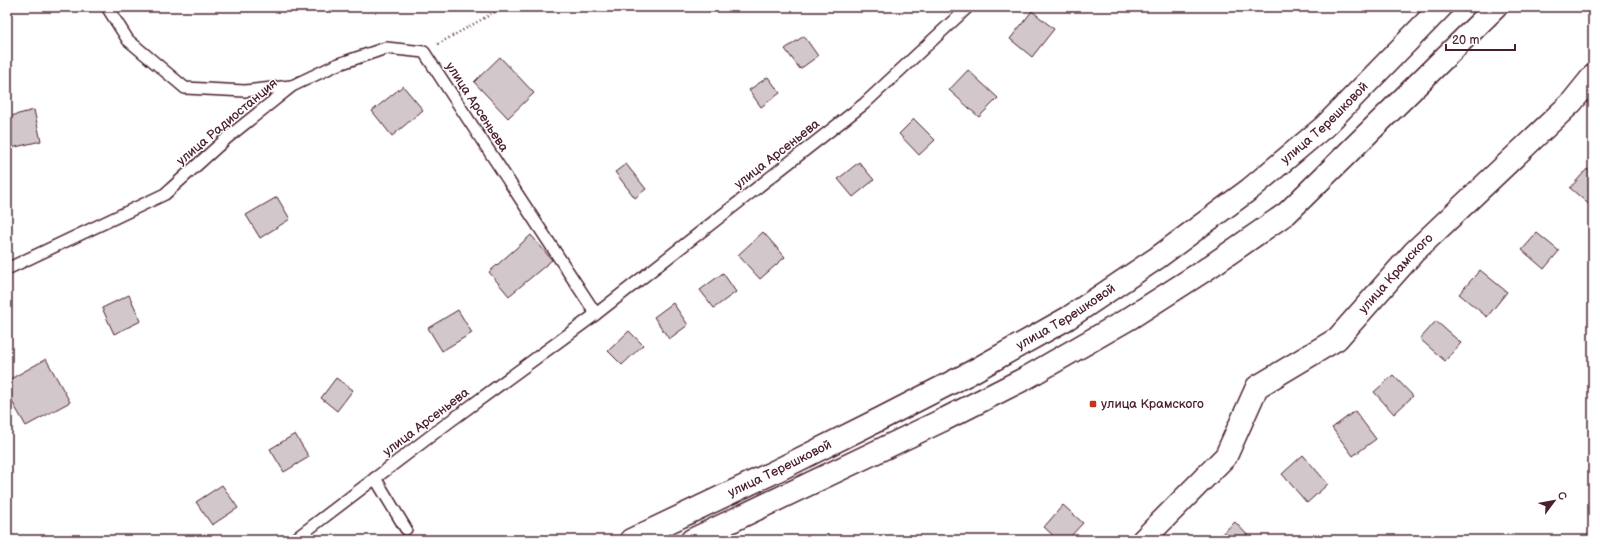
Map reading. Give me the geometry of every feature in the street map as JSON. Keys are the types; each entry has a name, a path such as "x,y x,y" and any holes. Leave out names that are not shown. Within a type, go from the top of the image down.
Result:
{"main road":[{"name":"улица Терешковой","path":"631,540 887,416 970,373 1068,318 1156,258 1250,188 1325,126 1441,7"},
{"name":"улица Терешковой","path":"692,540 945,419 1026,378 1130,318 1205,270 1287,213 1496,7"},
{"name":"улица Крамского","path":"1143,540 1226,456 1257,387 1337,339 1414,252 1572,102 1593,76"}],"lane":[{"name":"улица Радиостанция","path":"107,7 128,40 185,88 245,92 292,86"},
{"name":"улица Арсеньева","path":"294,540 596,314 864,104 968,7"},
{"path":"292,86 336,65 386,48 424,52"},
{"name":"улица Арсеньева","path":"424,52 596,314"},
{"name":"улица Радиостанция","path":"7,269 166,194 227,138 292,86"},
{"path":"375,478 406,529"}],"path":[{"path":"424,52 504,7"}],"building":[{"path":"1032,11 1054,29 1032,57 1010,39"},
{"path":"804,36 818,56 800,69 785,49"},
{"path":"500,57 534,93 508,118 474,82"},
{"path":"968,70 998,98 979,117 949,90"},
{"path":"768,77 780,93 761,107 749,90"},
{"path":"403,86 423,110 392,136 372,111"},
{"path":"34,110 41,141 7,149 7,117"},
{"path":"914,119 935,140 919,155 899,134"},
{"path":"859,162 874,180 853,197 838,179"},
{"path":"626,164 646,189 635,198 615,172"},
{"path":"1587,169 1593,174 1593,208 1570,188"},
{"path":"277,197 290,219 260,238 246,215"},
{"path":"763,232 785,257 760,279 738,255"},
{"path":"1537,233 1559,251 1544,269 1522,250"},
{"path":"531,235 552,260 509,296 489,272"},
{"path":"1480,270 1507,292 1487,317 1459,294"},
{"path":"723,273 736,292 714,308 700,290"},
{"path":"129,295 141,321 114,334 102,308"},
{"path":"673,303 688,325 669,339 654,317"},
{"path":"458,310 472,333 442,351 428,328"},
{"path":"1436,321 1461,343 1445,361 1420,339"},
{"path":"629,331 643,345 622,365 608,351"},
{"path":"46,359 70,402 26,426 7,393 7,381"},
{"path":"1393,375 1413,396 1394,414 1374,392"},
{"path":"336,378 353,390 337,411 321,398"},
{"path":"1355,411 1376,439 1353,456 1332,428"},
{"path":"295,434 309,457 284,472 270,449"},
{"path":"1303,455 1328,484 1307,503 1282,474"},
{"path":"222,485 238,508 212,525 196,502"},
{"path":"1063,505 1083,523 1067,540 1058,540 1044,527"},
{"path":"1235,522 1252,540 1215,540"}],"place":[{"name":"улица Крамского","path":"1093,404"}]}
